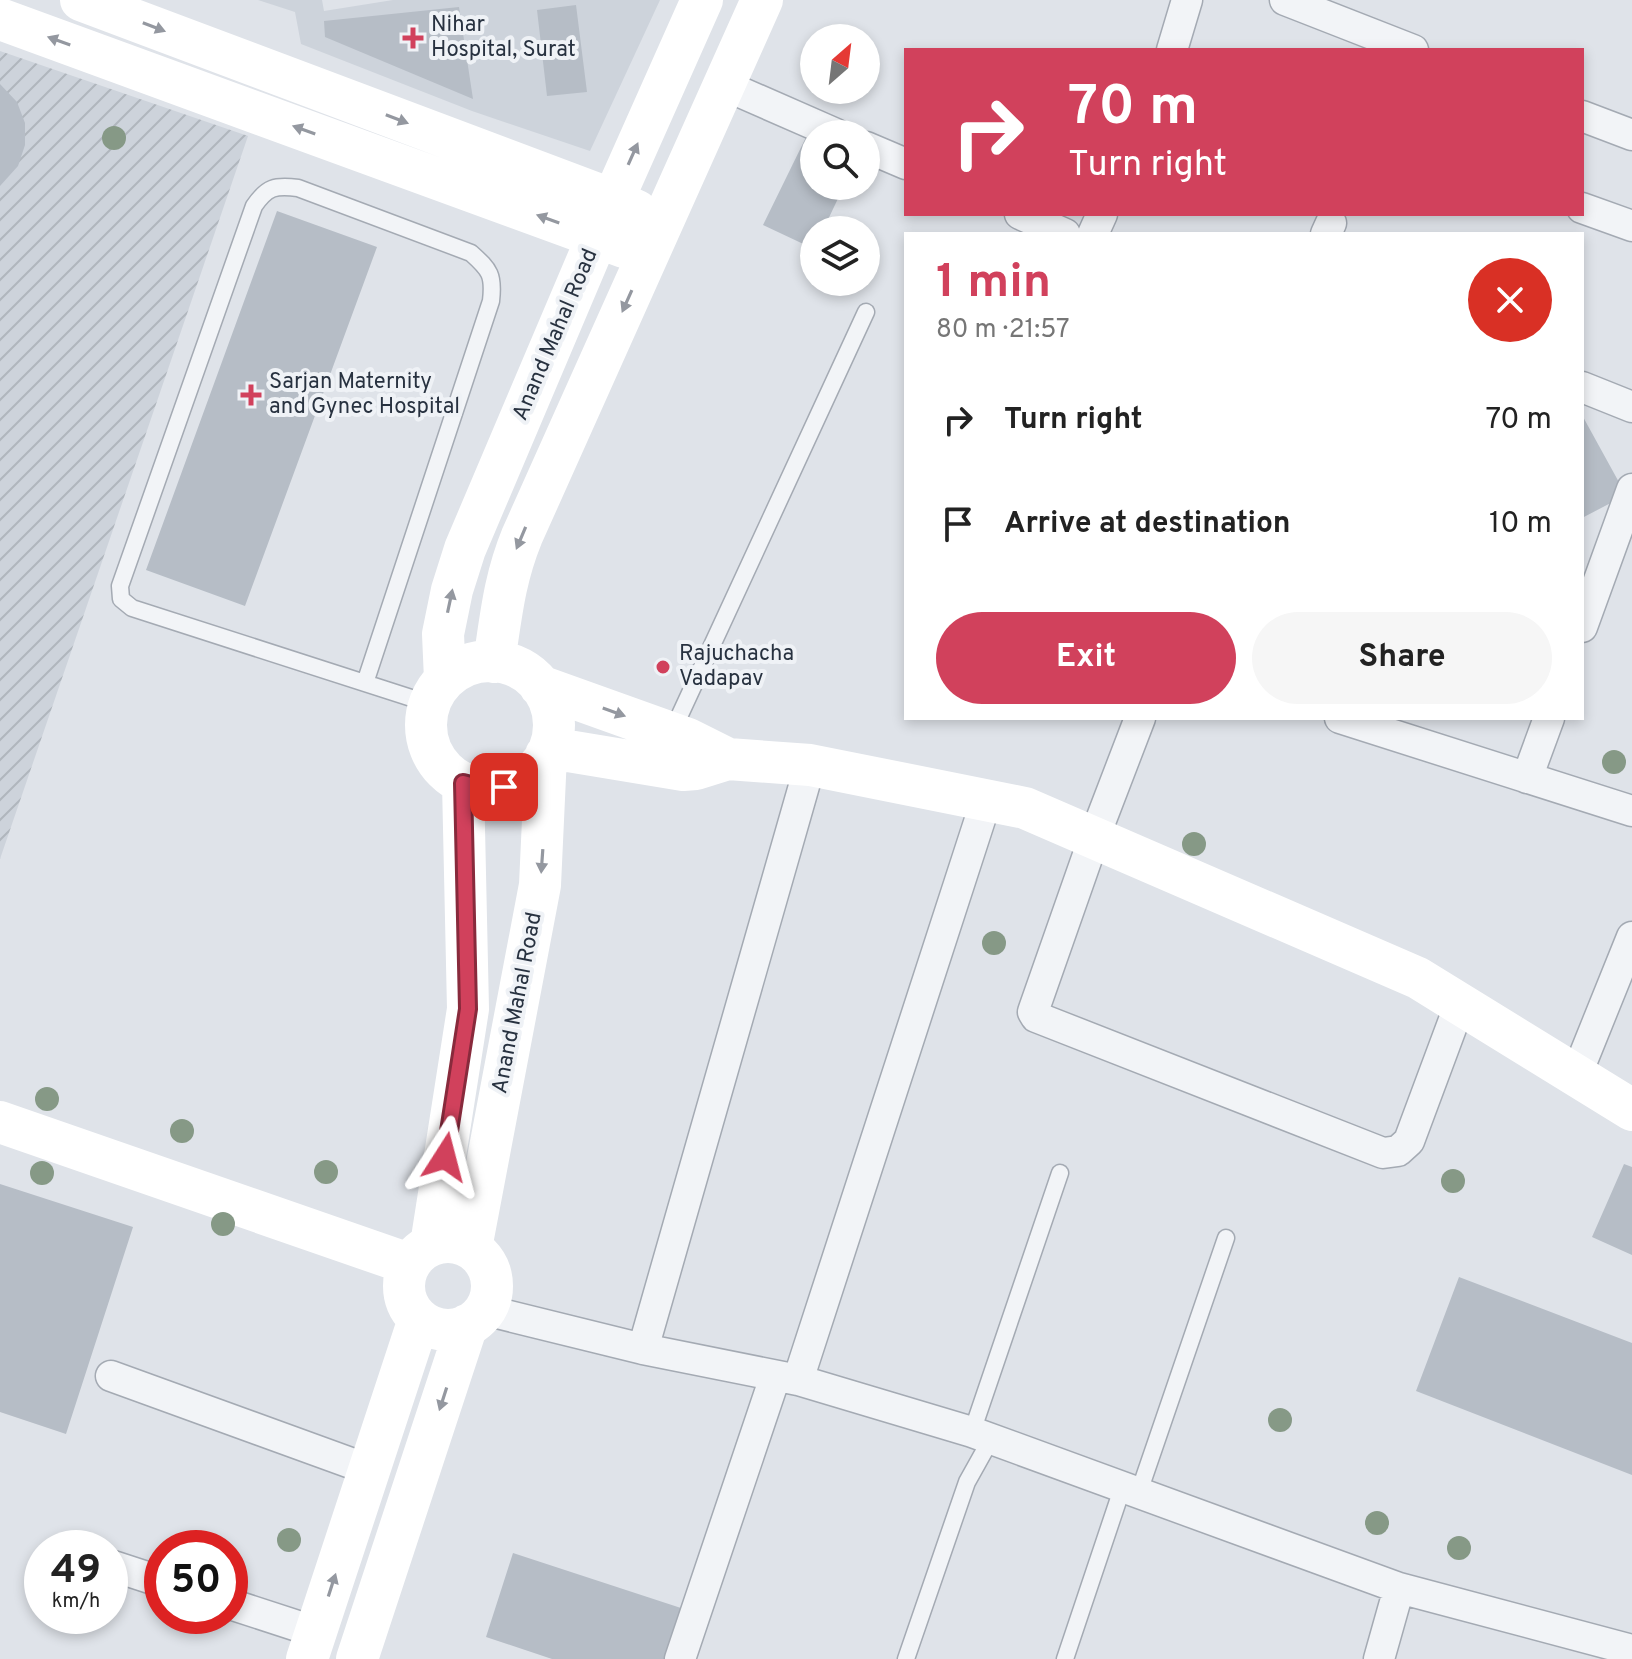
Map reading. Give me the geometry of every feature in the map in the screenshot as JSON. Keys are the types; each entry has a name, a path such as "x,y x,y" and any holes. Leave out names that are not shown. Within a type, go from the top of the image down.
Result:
{"main road":[{"path":"81,0 655,239"},
{"name":"Anand Mahal Road","path":"437,691 443,634 465,549 605,218 702,0"},
{"path":"494,662 505,586 512,561 762,0"},
{"path":"0,19 605,218"},
{"path":"484,661 505,663 525,672 540,686 551,705 554,726 548,751 539,766 524,779 504,787 483,788 463,783 446,772 433,756 426,736 426,715 437,691 463,666 484,661"},
{"path":"540,686 688,739 728,759"},
{"path":"548,751 683,770 728,759 810,765 1025,808 1418,978 1632,1110"},
{"name":"Anand Mahal Road","path":"437,1252 540,885 548,751"},
{"name":"Anand Mahal Road","path":"437,1252 468,1009 463,783"},
{"path":"0,1122 437,1252 482,1257 492,1283 490,1297 476,1317 357,1659"},
{"path":"437,1252 404,1278 404,1293 409,1307 419,1319 432,1327 448,1330 476,1317"},
{"path":"311,1646 419,1319"}],"street":[{"path":"1173,48 1187,0"},
{"path":"1285,0 1403,48"},
{"path":"724,85 804,120"},
{"path":"1584,117 1632,135"},
{"path":"880,153 904,163"},
{"path":"1584,209 1632,226"},
{"path":"1024,216 1060,232"},
{"path":"1584,388 1632,407"},
{"path":"1584,621 1632,489"},
{"path":"1139,720 1034,1009 1036,1017 1383,1153 1398,1151 1409,1141 1460,1004"},
{"path":"1346,720 1632,811"},
{"path":"1527,778 1548,720"},
{"path":"643,1349 810,765"},
{"path":"680,1659 786,1379 986,801"},
{"path":"1576,1076 1632,937"},
{"path":"476,1317 786,1379 982,1435 1399,1588 1632,1650"},
{"path":"111,1376 370,1470"},
{"path":"1379,1659 1399,1588"},
{"path":"248,1613 311,1646"}],"lane":[{"path":"365,683 491,301 493,285 487,267 471,253 298,188 281,185 264,192 254,206 120,586 121,599 132,608 365,683 437,691"},
{"path":"672,733 866,312"},
{"path":"906,1659 982,1435 1060,1173"},
{"path":"1065,1659 1226,1238"}],"shaded area":[{"path":"258,0 322,0 324,11 393,0 660,0 590,151 472,111 301,44 295,12"},
{"path":"0,51 248,136 0,859"}],"building":[{"path":"576,5 587,92 547,96 537,10"},
{"path":"459,7 473,99 325,37 324,21"},
{"path":"0,84 17,102 25,123 25,145 18,166 0,186"},
{"path":"800,149 800,200 837,200 830,216 800,216 800,242 763,225"},
{"path":"277,211 377,247 245,606 146,570"},
{"path":"1584,419 1626,495 1584,517"},
{"path":"1624,1164 1632,1167 1632,1255 1592,1237"},
{"path":"0,1184 133,1227 66,1434 0,1412"},
{"path":"1459,1277 1632,1343 1632,1475 1416,1391"},
{"path":"513,1553 684,1609 668,1659 552,1659 486,1637"}],"place":[{"name":"Nihar Hospital, Surat","path":"413,38"},
{"name":"Sarjan Maternity and Gynec Hospital","path":"251,395"},
{"name":"Rajuchacha Vadapav","path":"663,667"}],"route":[{"path":"445,1157 468,1009 463,783 483,788 504,787"}]}
